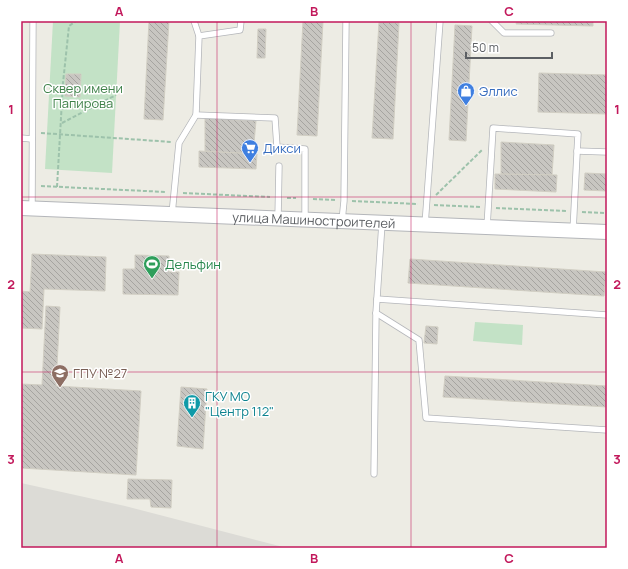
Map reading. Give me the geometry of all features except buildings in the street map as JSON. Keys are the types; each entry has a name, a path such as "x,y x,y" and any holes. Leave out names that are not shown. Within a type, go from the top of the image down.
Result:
{"street":[{"name":"улица Машиностроителей","path":"26,208 607,232"}],"lane":[{"path":"26,208 32,136 33,21"},
{"path":"172,214 179,143 196,115 199,36 194,21"},
{"path":"199,36 240,30 241,21"},
{"path":"342,221 344,201 346,21"},
{"path":"425,225 440,21"},
{"path":"492,21 504,33 551,33"},
{"path":"196,115 275,118 277,147 305,149 305,220"},
{"path":"487,227 493,128 578,134 573,231"},
{"path":"21,138 32,136"},
{"path":"577,151 607,152"},
{"path":"278,219 280,166"},
{"path":"374,474 376,313 382,223"},
{"path":"377,299 607,315"},
{"path":"376,313 419,340 426,418 607,430"}],"path":[{"path":"57,187 63,83 69,26 76,21"},
{"path":"61,123 116,95"},
{"path":"32,136 61,134 179,143"},
{"path":"426,204 493,140"}],"shaded area":[{"path":"21,483 125,506 287,548 21,548"}],"green space":[{"name":"Сквер имени Папирова","path":"53,21 120,21 112,173 45,169"},
{"path":"475,322 523,325 522,345 473,341"}],"place":[{"name":"Эллис","path":"466,106"},
{"name":"Дикси","path":"250,163"},
{"name":"Дельфин","path":"152,279"},
{"name":"ГПУ №27","path":"60,388"},
{"name":"ГКУ МО \"Центр 112\"","path":"192,418"}]}
